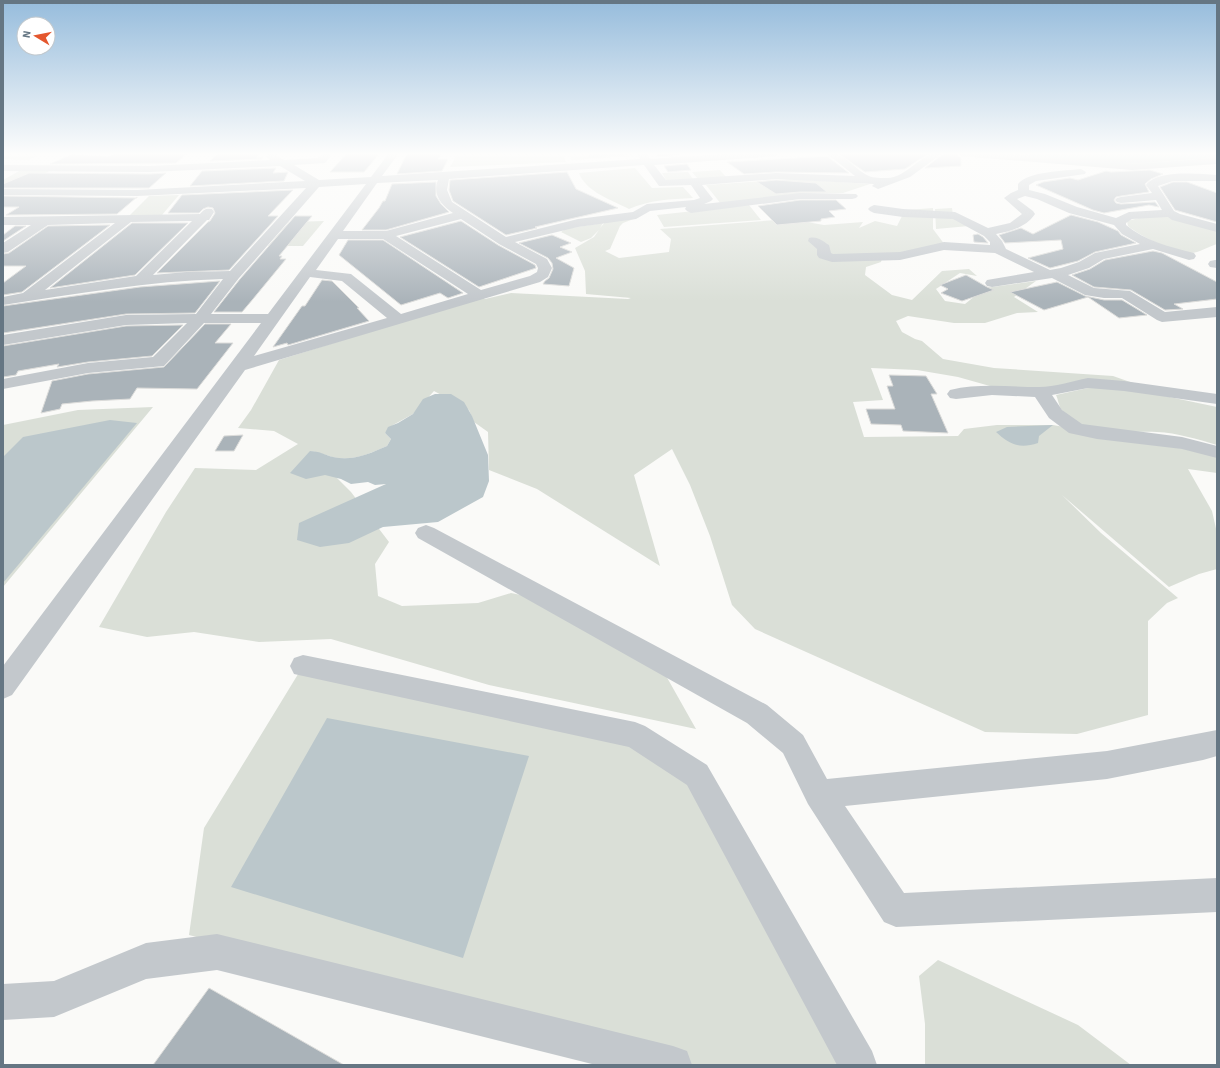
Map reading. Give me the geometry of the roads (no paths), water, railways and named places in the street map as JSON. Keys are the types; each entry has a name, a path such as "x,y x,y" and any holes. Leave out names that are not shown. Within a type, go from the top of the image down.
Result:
{"street":[{"path":"140,280 205,217 216,203"},
{"path":"3,384 88,368 158,362 200,318 234,275 298,203"},
{"path":"3,687 358,203"},
{"path":"239,366 480,296 534,279 543,274 545,268 542,262 461,215 446,203"},
{"path":"636,215 646,208 696,203"},
{"path":"504,241 578,223 636,215 756,203"},
{"path":"856,203 903,214 955,216 985,232 996,241 1001,252 1090,292 1125,294 1162,317 1217,312"},
{"path":"985,232 1022,223 1029,214 1015,203"},
{"path":"1057,203 1073,210 1120,223"},
{"path":"1163,203 1170,214"},
{"path":"1120,223 1120,221 1129,216 1170,214 1217,228"},
{"path":"335,235 386,235 461,215"},
{"path":"3,221 45,222 205,217"},
{"path":"28,297 128,219"},
{"path":"3,250 45,222"},
{"path":"1120,223 1120,226 1125,232 1155,246 1189,256"},
{"path":"386,235 480,296"},
{"path":"814,241 824,248 824,255 832,258 900,256 944,246 999,249"},
{"path":"1071,256 1100,256 1155,246"},
{"path":"992,283 1050,274 1084,265 1100,256"},
{"path":"307,273 346,277 399,320"},
{"path":"3,300 140,280 186,276 234,275"},
{"path":"3,340 126,320 200,318 274,319"},
{"path":"956,394 992,390 1041,392 1088,383 1124,386 1217,399"},
{"path":"1041,392 1055,414 1076,429 1097,433 1182,443 1217,452"},
{"path":"426,533 757,714 793,744 819,794 896,910 1217,895"},
{"path":"303,666 635,736 697,774 858,1065"},
{"path":"819,794 1107,765 1217,743"},
{"path":"3,1002 54,999 146,961 217,952 673,1065"}]}
